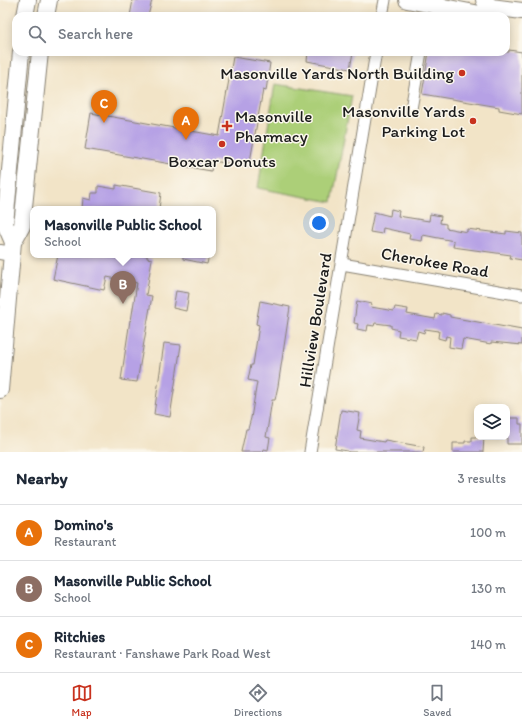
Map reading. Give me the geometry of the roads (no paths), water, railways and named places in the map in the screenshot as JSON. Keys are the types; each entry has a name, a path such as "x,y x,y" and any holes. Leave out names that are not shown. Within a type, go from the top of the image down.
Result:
{"main road":[{"path":"26,12 28,0"},
{"path":"47,12 49,0"},
{"path":"407,0 470,12"},
{"path":"481,12 488,3 522,11"},
{"path":"0,390 5,270 8,249 5,224 21,56"},
{"path":"8,249 22,226 40,56"}],"street":[{"path":"383,12 385,0"},
{"name":"Hillview Boulevard","path":"310,452 375,56"},
{"path":"411,110 420,56"},
{"name":"Cherokee Road","path":"342,264 522,294"}],"place":[{"name":"Masonville Yards North Building","path":"462,73"},
{"name":"Masonville Yards Parking Lot","path":"473,121"},
{"name":"Ritchies","path":"104,123"},
{"name":"Masonville Pharmacy","path":"227,126"},
{"name":"Domino's","path":"186,140"},
{"name":"Boxcar Donuts","path":"222,144"},
{"name":"Masonville Public School","path":"123,304"}]}
